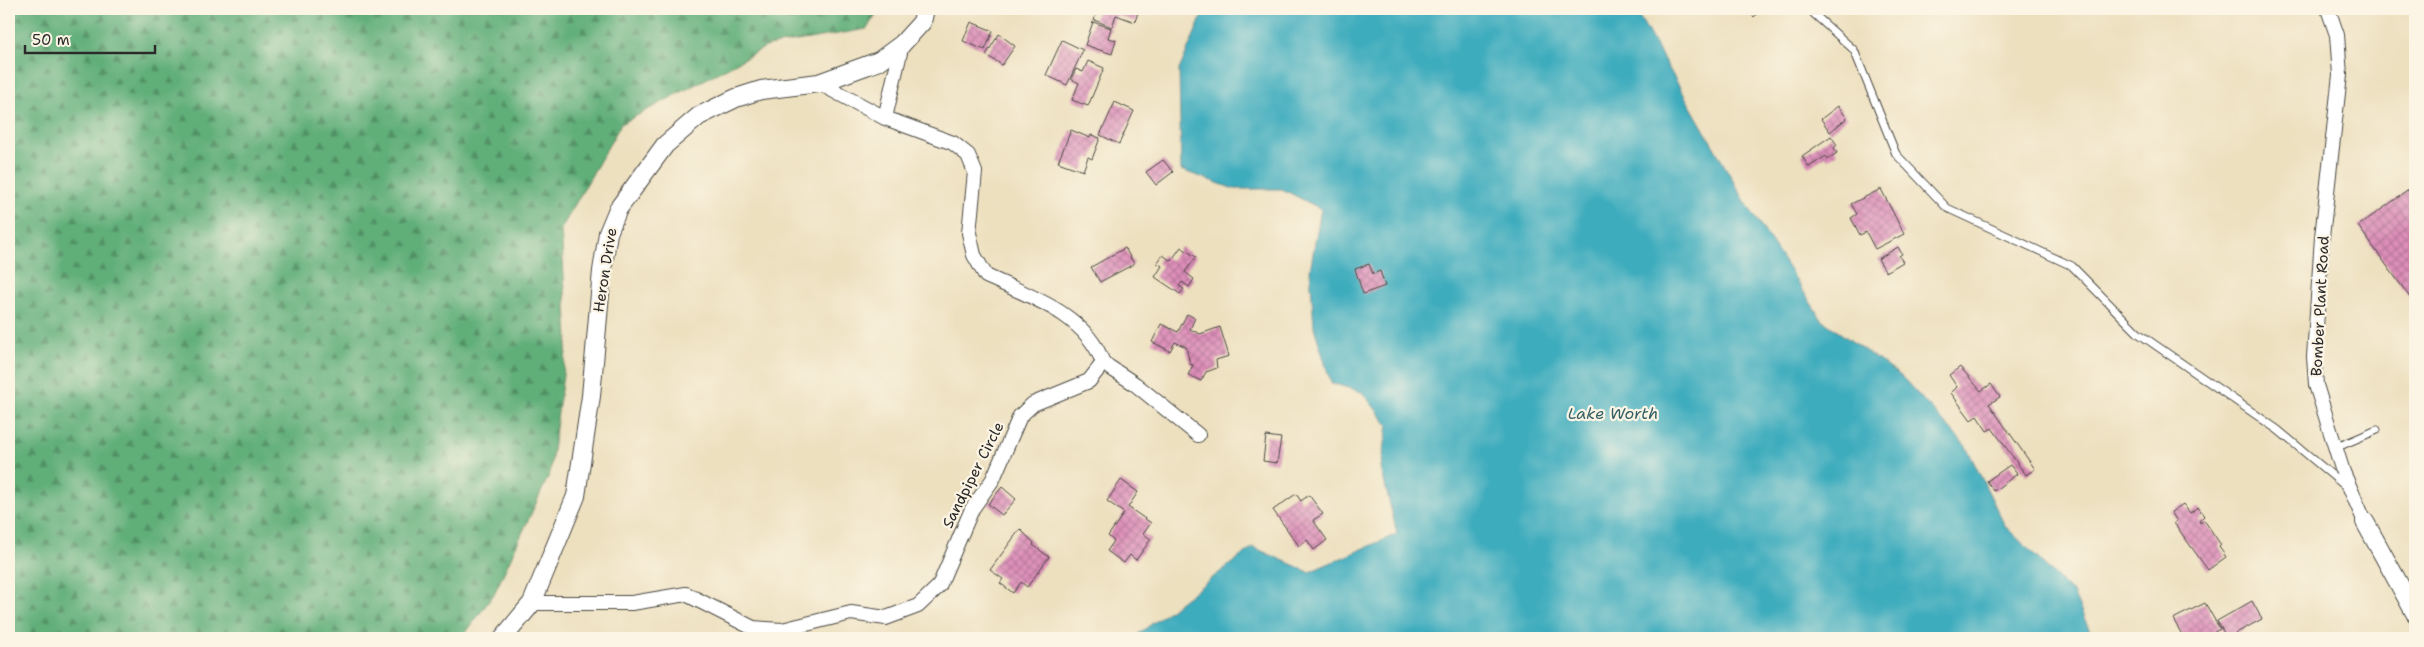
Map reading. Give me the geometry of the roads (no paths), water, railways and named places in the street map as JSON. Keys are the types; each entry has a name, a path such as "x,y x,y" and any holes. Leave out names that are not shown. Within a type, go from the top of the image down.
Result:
{"street":[{"name":"Heron Drive","path":"503,638 532,603 576,496 591,396 602,271 608,233 618,209 665,145 699,116 736,98 761,90 819,83 879,61 902,44 922,22 925,9"},
{"name":"Bomber Plant Road","path":"2328,9 2337,35 2340,75 2322,237 2314,357 2316,385 2334,448 2351,491 2415,613"},
{"path":"885,118 902,44"},
{"path":"819,83 885,118 953,143 968,155 975,172 969,233 980,269 986,276 1046,304 1081,328 1097,347 1102,363 1135,384 1198,435"},
{"name":"Sandpiper Circle","path":"532,603 632,604 686,594 753,628 782,630 851,613 886,618 918,606 939,586 972,509 993,479 1020,416 1033,404 1089,381 1102,363"}],"lane":[{"path":"1814,14 1854,50 1896,154 1947,208 2072,266 2138,333 2278,430 2351,491"},
{"path":"2334,448 2377,430"}],"water":[{"name":"Lake Worth","path":"1205,9 1635,9 1746,203 1822,320 1902,377 1966,446 2005,526 2073,593 2093,638 1133,638 1253,547 1309,572 1397,534 1381,468 1388,425 1362,392 1331,383 1314,327 1310,270 1321,209 1282,189 1234,189 1181,170 1179,70"}]}
